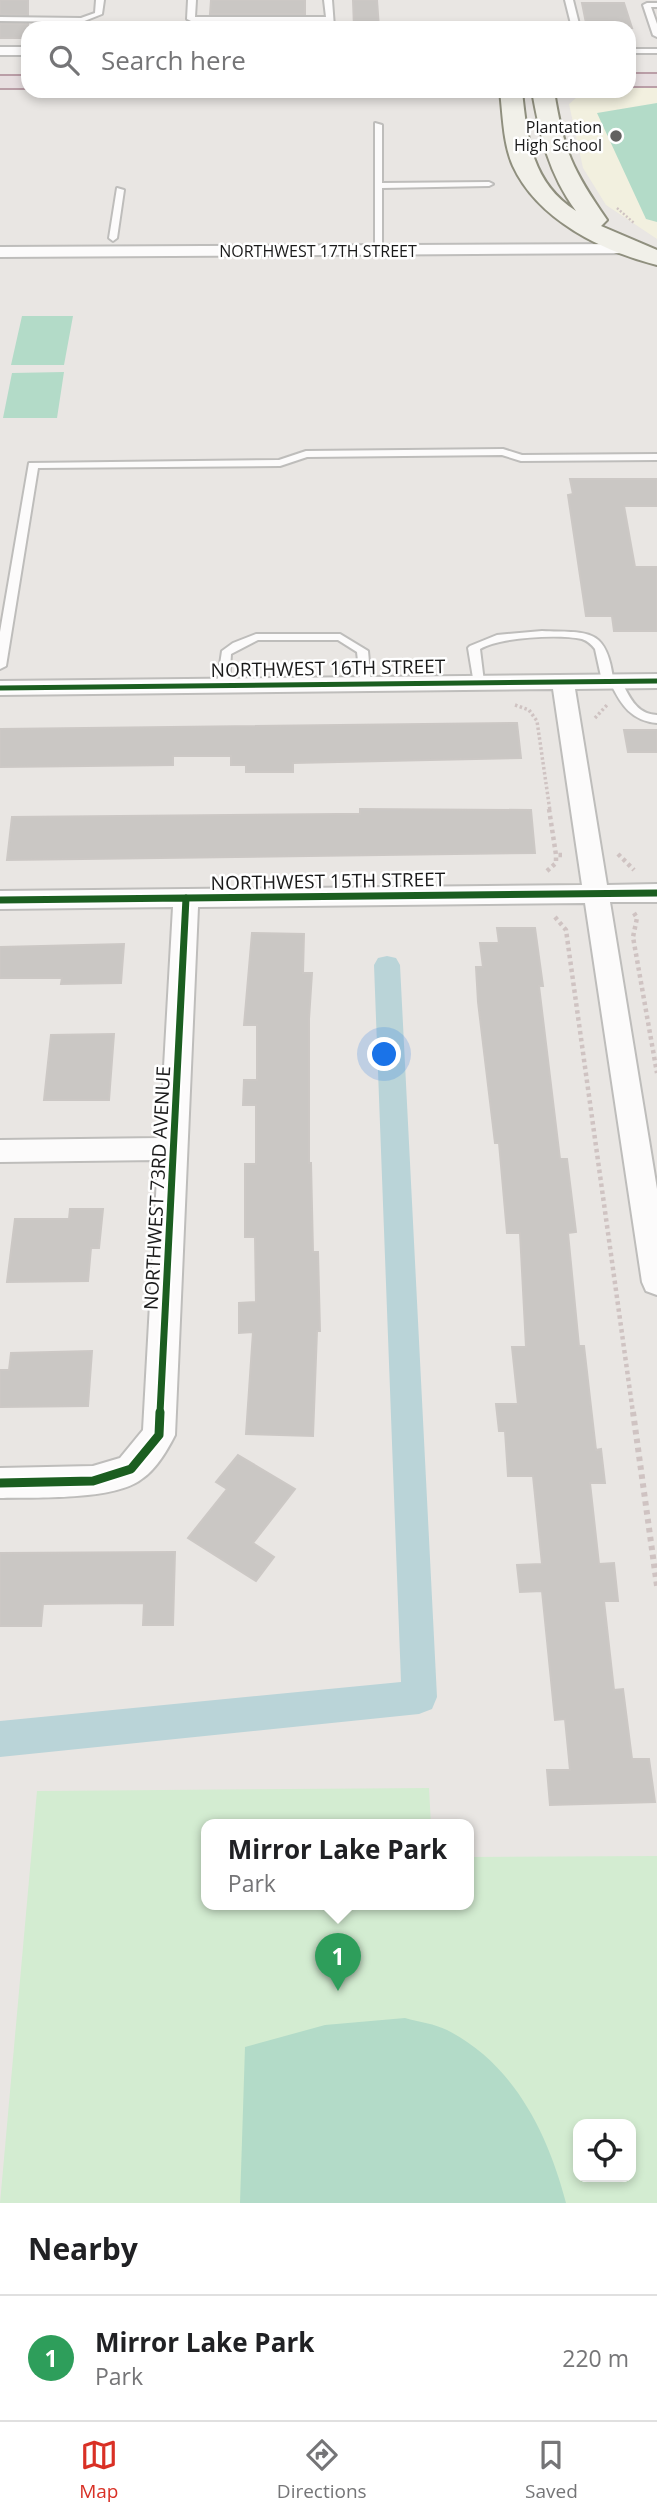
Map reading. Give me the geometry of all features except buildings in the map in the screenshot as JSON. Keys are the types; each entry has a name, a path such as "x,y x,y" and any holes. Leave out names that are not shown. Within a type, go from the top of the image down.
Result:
{"highway":[{"path":"636,64 657,64"},
{"path":"0,65 21,65"},
{"path":"636,80 657,80"},
{"path":"0,82 21,82"}],"street":[{"path":"0,51 21,51"},
{"path":"512,98 520,155 542,194 578,225 607,236 644,245"},
{"path":"544,98 558,166 572,192 607,236"},
{"name":"NORTHWEST 17TH STREET","path":"0,239 113,238 378,245 607,236"},
{"name":"NORTHWEST 17TH STREET","path":"0,252 378,245 644,245"},
{"path":"563,681 657,1282"},
{"name":"NORTHWEST 16TH STREET","path":"0,688 657,681"},
{"name":"NORTHWEST 15TH STREET","path":"0,900 657,893"},
{"name":"NORTHWEST 73RD AVENUE","path":"0,1483 93,1481 131,1469 159,1435 186,898"},
{"path":"0,1151 175,1149"}],"lane":[{"path":"0,19 82,20 98,13 100,0"},
{"path":"192,0 191,19 246,21"},
{"path":"328,0 329,21"},
{"path":"569,0 574,21"},
{"path":"657,5 647,5 657,35"},
{"path":"636,51 657,51"},
{"path":"378,125 378,245"},
{"path":"378,186 489,184"},
{"path":"113,238 120,190"},
{"path":"0,666 33,465 280,463 306,454 503,452 521,458 657,457"},
{"path":"223,685 226,653 256,637 340,636 362,651 365,684"},
{"path":"478,682 474,648 482,641 497,637 584,636 594,639 602,647 612,681 632,709 643,718 657,719"}],"path":[{"path":"612,203 644,245"},
{"path":"626,894 637,918 633,937 657,1073"},
{"path":"551,916 566,930 657,1586"}],"shaded area":[{"name":"Plantation High School","path":"636,87 657,87 657,239 606,205 583,168 569,104 576,98 636,98"}],"green space":[{"path":"657,103 657,222 646,219 597,113"},
{"path":"22,316 73,316 64,365 11,365"},
{"path":"64,372 57,418 3,418 12,373"},
{"path":"429,1788 431,1819 201,1819 201,1910 474,1910 474,1857 657,1856 657,2203 0,2203 37,1791"},
{"path":"405,2018 447,2030 471,2044 509,2081 538,2127 566,2203 240,2203 245,2047 325,2025"}],"waterway":[{"path":"0,1739 419,1697 387,965"}],"cycle path":[{"path":"0,688 657,681"},
{"path":"0,900 657,893"},
{"path":"0,1483 93,1481 131,1469 159,1435 186,898"}],"place":[{"name":"Plantation High School","path":"616,136"},
{"name":"Mirror Lake Park","path":"338,1991"}]}
